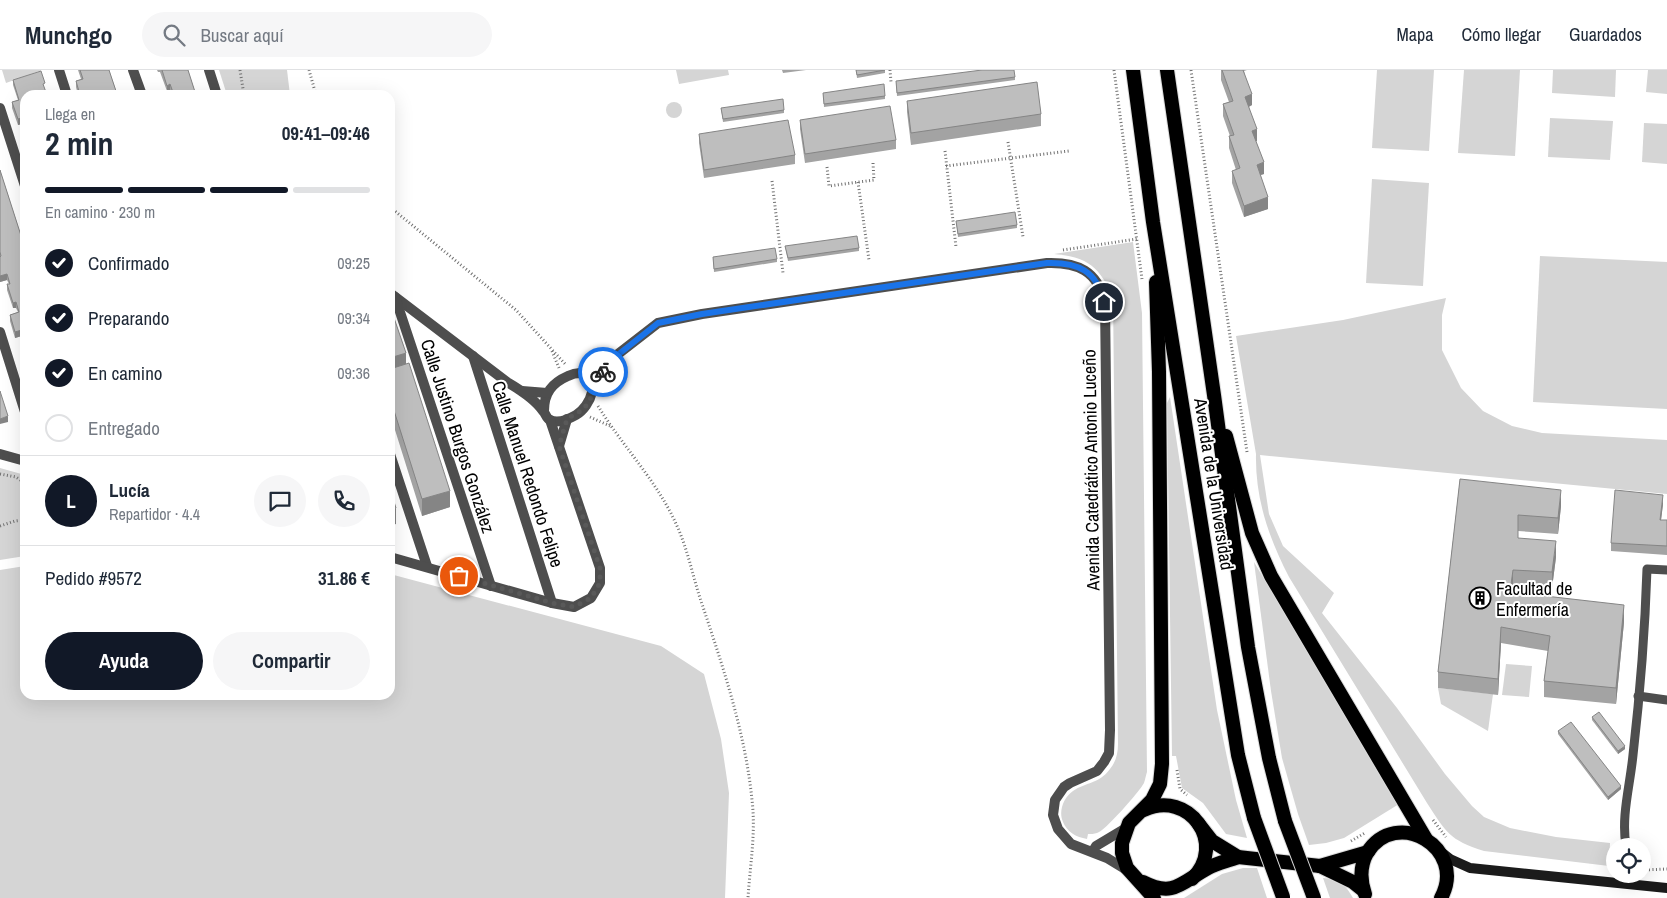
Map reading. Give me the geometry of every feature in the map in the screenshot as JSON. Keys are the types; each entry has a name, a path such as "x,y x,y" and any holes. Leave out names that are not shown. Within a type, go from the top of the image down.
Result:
{"highway":[{"name":"Avenida de la Universidad","path":"1133,70 1153,222 1238,755 1254,818 1283,898"},
{"name":"Avenida de la Universidad","path":"1166,70 1214,395 1248,647 1269,758 1285,821 1314,898"},
{"path":"1153,222 1159,372 1162,764 1160,784 1152,800 1132,819 1126,828 1122,848 1125,863 1154,898"},
{"path":"1214,395 1252,533 1270,576 1426,839 1439,851 1445,863 1447,876 1441,898"},
{"path":"1141,812 1154,806 1172,806 1184,810 1198,822 1212,841 1238,858"},
{"path":"1192,878 1200,868 1206,852 1205,839 1198,822"},
{"path":"1365,894 1361,870 1368,852 1380,840 1397,833 1412,834 1426,839"},
{"path":"1320,866 1368,852"},
{"path":"1134,875 1154,888 1176,887 1208,868 1238,858 1320,866 1353,882 1365,894"}],"main road":[{"path":"1439,851 1450,859 1470,868 1606,877"},
{"path":"1648,883 1667,888"}],"street":[{"path":"59,70 65,90"},
{"path":"134,70 140,90"},
{"path":"209,70 215,90"},
{"path":"0,108 20,170"},
{"name":"Avenida Catedrático Antonio Luceño","path":"577,373 610,361 658,323 702,314 1047,263 1070,264 1090,274 1101,289 1104,302 1109,752 1097,772 1064,787 1056,800 1053,815 1058,829 1071,844 1107,858 1134,875"},
{"path":"395,297 507,382 522,391 544,411 550,420 600,568 600,583 591,598 574,607 552,603 395,558"},
{"name":"Calle Justino Burgos González","path":"395,304 491,586"},
{"path":"0,332 20,396"},
{"name":"Calle Manuel Redondo Felipe","path":"473,356 552,603"},
{"name":"Avenida Catedrático Antonio Luceño","path":"592,394 610,361"},
{"path":"544,411 544,401 547,393 557,382 577,373 588,378 592,394 584,409 567,419 559,421 550,420"},
{"path":"522,391 547,393"},
{"path":"559,446 567,419"},
{"path":"0,454 20,460"},
{"path":"395,469 427,566"},
{"path":"1092,851 1096,846 1126,828"}],"lane":[{"path":"1625,838 1623,829 1633,755 1647,569 1667,570"},
{"path":"1638,696 1667,700"}],"path":[{"path":"240,70 243,90"},
{"path":"309,70 315,90"},
{"path":"890,70 891,82"},
{"path":"1114,70 1143,284"},
{"path":"1191,70 1248,458"},
{"path":"1008,142 1023,237"},
{"path":"944,151 956,247"},
{"path":"946,166 1069,151"},
{"path":"827,167 829,186 874,180 873,163"},
{"path":"772,181 783,273"},
{"path":"858,182 869,260"},
{"path":"395,211 516,310 577,373"},
{"path":"1061,250 1137,239"},
{"path":"549,346 563,378"},
{"path":"592,394 610,426 657,488 678,526 723,666 746,758 752,800 754,833 748,898"},
{"path":"580,412 610,426"},
{"path":"0,474 16,476 20,479"},
{"path":"0,526 20,520"},
{"path":"1429,814 1450,841"},
{"path":"1651,870 1667,869"}],"shaded area":[{"path":"2,70 42,70 6,83"},
{"path":"219,70 287,70 289,90 225,90"},
{"path":"676,70 728,70 729,75 679,84"},
{"path":"1377,70 1434,70 1429,151 1372,148"},
{"path":"1464,70 1520,70 1515,156 1458,153"},
{"path":"1553,70 1616,70 1615,97 1552,93"},
{"path":"1648,70 1667,70 1667,94 1646,92"},
{"path":"671,102 677,102 682,107 680,116 671,118 666,113 666,107"},
{"path":"1550,118 1613,121 1610,160 1548,157"},
{"path":"1644,123 1667,124 1667,164 1642,162"},
{"path":"1372,179 1429,183 1423,286 1366,283"},
{"path":"1133,242 1142,313 1147,772 1144,783 1122,811 1101,831 1088,834 1087,839 1069,831 1063,822 1061,813 1063,805 1070,794 1106,774 1114,763 1118,751 1113,298 1098,271 1084,261 1066,255 1054,254"},
{"path":"1540,256 1667,262 1667,409 1533,402"},
{"path":"1446,298 1442,315 1442,350 1461,388 1483,411 1512,426 1542,433 1667,440 1667,494 1260,455 1269,514 1283,546 1334,593 1322,613 1397,708 1445,774 1484,817 1510,828 1556,837 1606,843 1606,866 1484,851 1463,843 1450,834 1427,803 1289,577 1275,548 1265,518 1258,487 1256,454 1236,336 1343,320"},
{"path":"1170,397 1217,710 1236,800 1247,838 1226,834 1203,803 1182,788 1176,756 1172,756 1167,403"},
{"path":"0,468 20,474 20,557 0,560"},
{"path":"1254,562 1399,804 1344,838 1309,845 1298,814 1282,758"},
{"path":"20,567 20,700 395,700 395,575 661,646 704,674 721,739 729,793 725,898 0,898 0,570"},
{"path":"1506,664 1532,666 1529,697 1502,695"},
{"path":"1438,688 1493,694 1488,731 1441,704"},
{"path":"1243,868 1257,868 1267,898 1184,898 1222,874"},
{"path":"1323,878 1341,883 1353,898 1330,898"}],"building":[{"path":"80,70 109,70 116,90 79,90 76,81 83,79"},
{"path":"162,70 188,70 194,90 172,90 170,84 167,86"},
{"path":"856,70 885,70 857,75"},
{"path":"982,70 1014,70 1015,77 897,93 896,81"},
{"path":"1222,70 1243,70 1252,94 1245,97 1257,129 1252,131 1264,162 1257,165 1268,197 1244,206 1232,171 1240,168 1229,136 1234,135 1223,104 1233,101"},
{"path":"41,71 45,83 43,84 45,90 20,90 20,118 18,119 12,102 19,100 13,80"},
{"path":"1037,82 1041,114 911,133 907,101"},
{"path":"884,84 885,96 824,104 823,93"},
{"path":"783,99 784,110 723,119 721,108"},
{"path":"890,106 896,140 805,154 800,120"},
{"path":"788,120 795,155 704,170 699,134"},
{"path":"0,170 20,232 20,330 15,332 10,315 19,312 16,302 13,303 7,284 10,284 7,274 0,276"},
{"path":"1015,212 1017,225 958,234 956,221"},
{"path":"857,236 859,248 788,258 785,246"},
{"path":"775,248 777,259 714,269 713,257"},
{"path":"395,321 406,353 395,356"},
{"path":"409,363 450,491 422,499 395,414 395,367"},
{"path":"0,391 8,416 0,419"},
{"name":"Facultad de Enfermería","path":"1460,479 1561,490 1558,518 1518,515 1518,538 1556,541 1552,572 1513,570 1510,592 1624,605 1616,688 1544,681 1550,636 1501,627 1498,679 1438,672"},
{"path":"1615,490 1663,495 1660,520 1667,520 1667,546 1611,543"},
{"path":"1599,712 1625,746 1618,751 1592,717"},
{"path":"1571,722 1621,786 1608,797 1558,731"}],"way so far":[{"path":"459,576 552,603 574,607 591,598 600,583 600,568 559,446 567,419 584,409 603,372"}],"place":[{"name":"Facultad de Enfermería","path":"1480,598"}],"route":[{"path":"603,372 610,361 658,323 702,314 1047,263 1061,262 1070,264 1090,274 1097,281 1104,302"}]}
